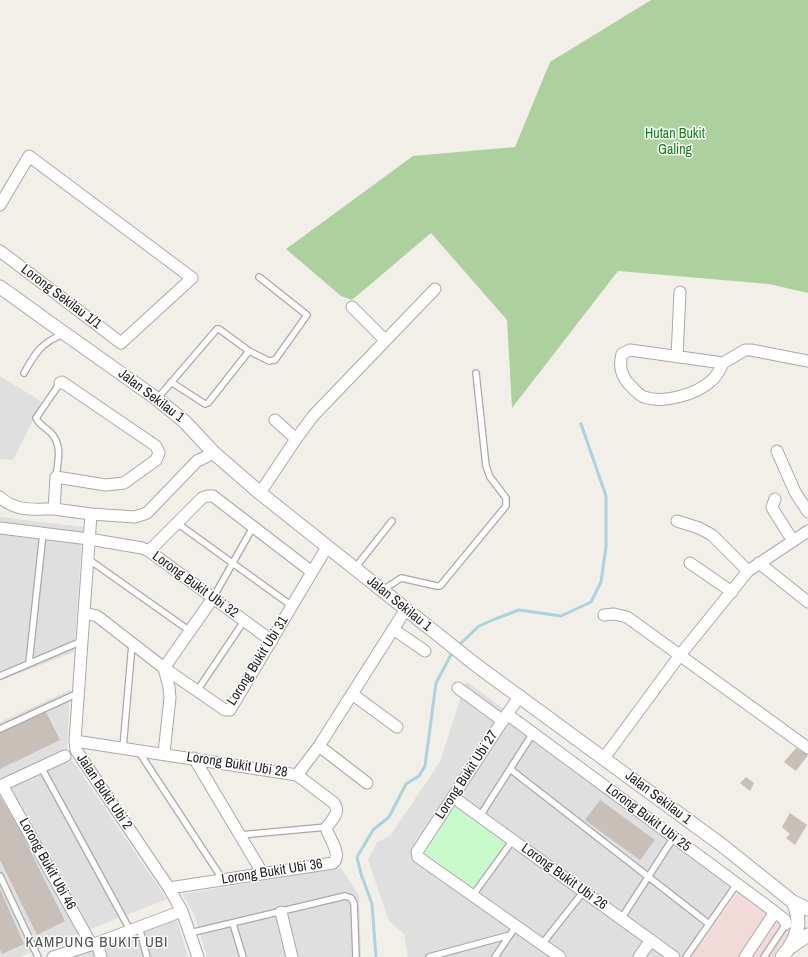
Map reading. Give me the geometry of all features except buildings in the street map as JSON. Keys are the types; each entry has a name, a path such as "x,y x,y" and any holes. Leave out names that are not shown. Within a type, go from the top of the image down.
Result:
{"street":[{"name":"Lorong Sekilau 1/1","path":"0,205 29,156 192,278 121,343 0,251"},
{"name":"Jalan Sekilau 1","path":"0,287 157,399 184,420 214,453 260,493 476,665 723,846 794,902 808,909"},
{"path":"260,493 313,416 434,288"},
{"path":"677,357 680,292"},
{"path":"352,307 385,340"},
{"path":"723,364 630,350 622,354 620,367 624,377 640,395 657,400 677,397 702,387 714,378 723,364 745,350 808,361"},
{"path":"54,509 56,477 106,485 124,483 156,460 159,453 156,446 62,382 60,383"},
{"path":"275,420 296,440"},
{"path":"777,451 795,492 808,512"},
{"path":"0,497 10,505 24,509 54,509 91,514 135,517 146,513 197,461 214,453"},
{"path":"149,552 202,498 213,496 312,572"},
{"path":"775,499 772,507 792,541"},
{"name":"Jalan Bukit Ubi 2","path":"91,514 78,693 75,741 76,750 169,888 182,911 198,957"},
{"path":"677,521 699,528 712,535 748,572"},
{"name":"Lorong Bukit Ubi 32","path":"0,528 89,539 142,548 272,641"},
{"path":"604,758 680,655 748,572 759,563 808,531"},
{"name":"Lorong Bukit Ubi 31","path":"84,613 97,616 164,668 225,710 230,710 327,547"},
{"path":"690,563 732,592"},
{"path":"759,563 808,602"},
{"path":"164,754 170,698 164,668 213,598"},
{"name":"Lorong Bukit Ubi 28","path":"75,741 194,758 297,775 319,746 406,609"},
{"path":"604,615 614,614 627,617 808,748"},
{"path":"393,629 425,651"},
{"name":"Lorong Bukit Ubi 25","path":"458,688 533,733 775,912 785,920 786,924"},
{"path":"352,694 397,727"},
{"name":"Lorong Bukit Ubi 27","path":"473,895 418,857 416,852 520,696"},
{"path":"319,746 367,782"},
{"path":"1,785 65,756"},
{"path":"194,758 264,874"},
{"path":"297,775 336,806 336,815 327,827"},
{"name":"Lorong Bukit Ubi 46","path":"1,785 101,957"},
{"name":"Lorong Bukit Ubi 26","path":"453,797 674,957"},
{"name":"Lorong Bukit Ubi 36","path":"169,888 333,863 337,856 327,831 327,827"},
{"path":"473,895 542,944 553,955"},
{"path":"785,954 797,933 799,925 797,909 794,902"},
{"path":"53,957 182,911"},
{"path":"281,912 292,957"},
{"path":"745,957 775,912"},
{"path":"785,954 808,935"},
{"path":"639,957 651,940"}],"lane":[{"path":"157,399 217,329 250,351 269,361 275,360 307,315 259,277"},
{"path":"24,373 33,356 43,345 64,333"},
{"path":"171,382 205,404 208,403 250,351"},
{"path":"382,590 401,578 440,586 506,506 506,498 490,477 486,466 476,373"},
{"path":"56,477 59,450 54,436 39,423 36,418 60,383"},
{"path":"355,569 392,521"},
{"path":"177,523 292,606"},
{"path":"213,598 253,527"},
{"path":"30,663 43,533"},
{"path":"88,559 190,631"},
{"path":"197,691 244,621"},
{"path":"0,676 82,641"},
{"path":"123,748 132,644"},
{"path":"0,728 78,693"},
{"path":"480,816 533,733"},
{"path":"138,750 223,880"},
{"path":"41,767 134,929 147,957"},
{"path":"510,769 709,924"},
{"path":"240,835 327,827"},
{"path":"621,919 674,837"},
{"path":"473,895 513,840"},
{"path":"0,876 38,957"},
{"path":"686,957 737,884"},
{"path":"542,944 584,892"},
{"path":"190,933 233,924 345,896 351,898 354,903 356,957"},
{"path":"233,924 243,957"},
{"path":"764,957 786,924"},
{"path":"495,957 516,926"},
{"path":"429,957 510,935"}],"shaded area":[{"path":"0,376 42,402 13,460 0,459"},
{"path":"0,517 83,527 74,652 0,681"},
{"path":"466,681 737,883 685,957 408,957 404,934 389,921 368,860 377,842 390,836 440,762"},
{"path":"70,690 67,747 72,760 167,899 19,957 0,957 0,722"},
{"path":"341,868 359,895 361,957 207,957 194,914 182,894"},
{"path":"743,885 790,920 792,928 773,957 691,957"},
{"path":"177,920 188,957 70,957"}],"green space":[{"name":"Hutan Bukit Galing","path":"651,0 808,0 808,293 769,284 618,271 512,408 507,320 431,233 352,300 341,296 286,249 413,156 515,147 550,62"},
{"path":"448,798 508,841 467,896 411,856"}],"waterway":[{"path":"458,646 479,626 519,610 561,616 591,602 601,582 606,547 606,496 581,424"},
{"path":"376,957 372,904 361,874 357,857 373,830 389,817 406,784 419,776 425,766 436,683 453,651"}],"district":[{"name":"KAMPUNG BUKIT UBI","path":"97,943"}]}
